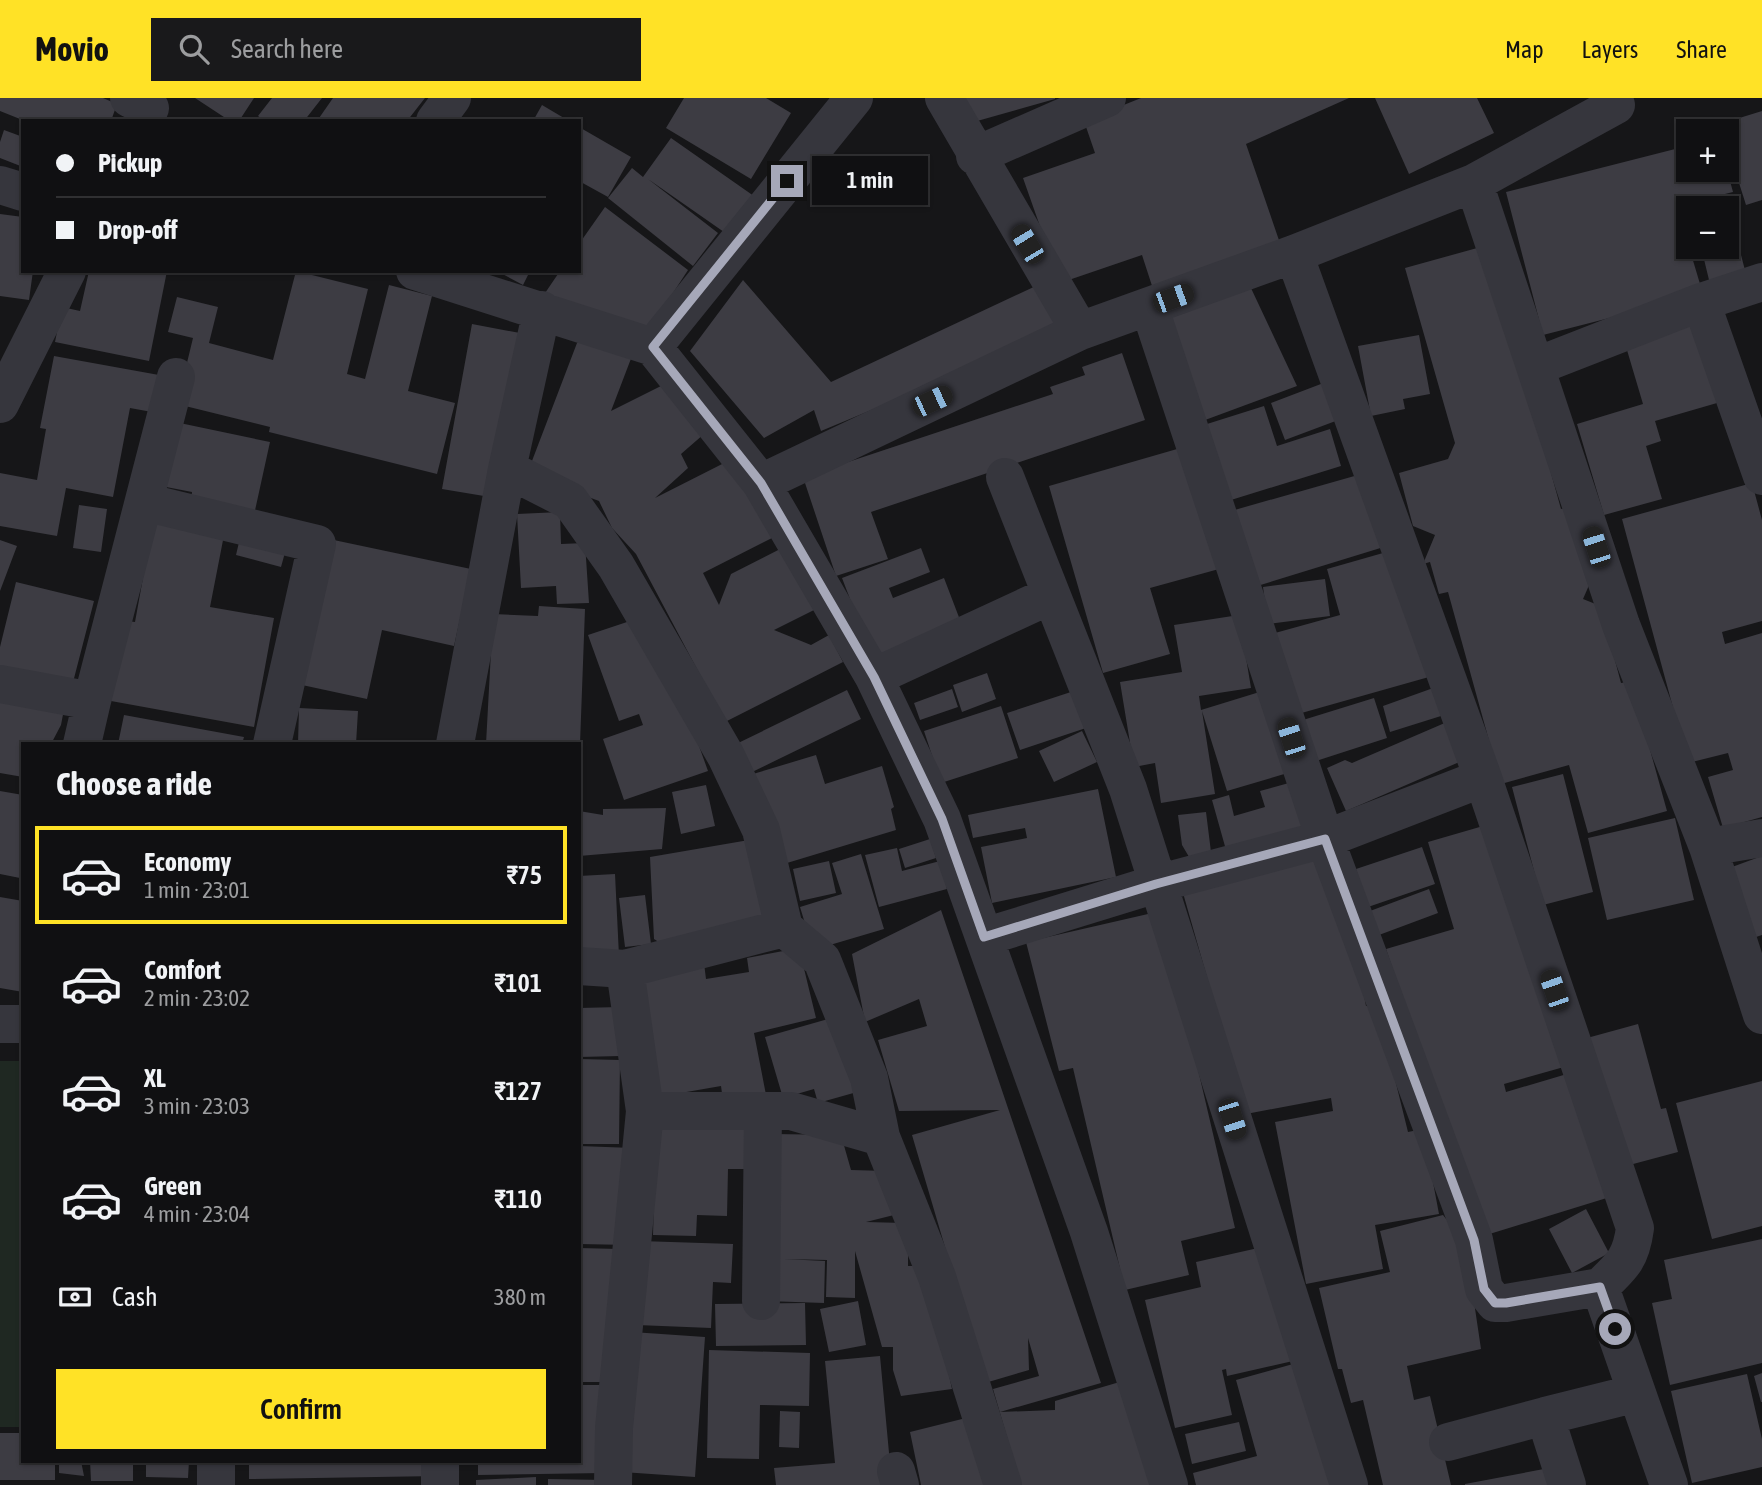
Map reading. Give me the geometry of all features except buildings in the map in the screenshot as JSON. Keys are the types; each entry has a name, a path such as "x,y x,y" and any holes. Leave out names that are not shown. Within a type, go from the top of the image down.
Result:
{"street":[{"path":"436,119 452,98"},
{"path":"653,347 854,98"},
{"path":"944,98 975,156 1080,331"},
{"path":"975,156 1107,98"},
{"path":"761,483 1080,331 1294,254 1474,183 1620,100"},
{"path":"1474,183 1621,625 1708,847 1762,1016"},
{"path":"0,185 21,191"},
{"path":"1149,306 1325,839 1474,1240 1484,1289 1495,1303 1506,1303 1600,1287 1625,1263 1633,1246 1634,1228 1483,778 1294,254"},
{"path":"0,404 66,273"},
{"path":"422,273 653,347 761,483 874,677 942,819 1089,1233 1169,1485"},
{"path":"1536,366 1701,302 1762,282"},
{"path":"1701,302 1762,476"},
{"path":"455,742 507,470 542,310"},
{"path":"82,742 176,377"},
{"path":"507,470 570,501 616,566 726,756 761,830 784,928 822,960 869,1078 881,1137 937,1277 1003,1485"},
{"path":"1005,477 1049,596 1128,789 1349,1485"},
{"path":"144,502 317,544 272,742"},
{"path":"874,677 1049,596"},
{"path":"0,684 92,701"},
{"path":"984,937 1156,884 1325,839 1483,778"},
{"path":"1708,847 1762,838"},
{"path":"581,966 625,969 784,928"},
{"path":"613,1485 614,1428 645,1111 625,969"},
{"path":"0,1024 21,1024"},
{"path":"645,1111 791,1111 881,1137"},
{"path":"761,1301 763,1111"},
{"path":"1600,1287 1669,1485"},
{"path":"1448,1442 1637,1392"},
{"path":"1545,1416 1567,1485"},
{"path":"216,1463 216,1485"},
{"path":"440,1463 440,1485"}],"shaded area":[{"path":"0,1061 21,1061 21,1427 0,1427"}],"route":[{"path":"787,181 653,347 761,483 874,677 942,819 984,937 1156,884 1325,839 1474,1240 1484,1289 1495,1303 1506,1303 1600,1287 1615,1329"}]}
